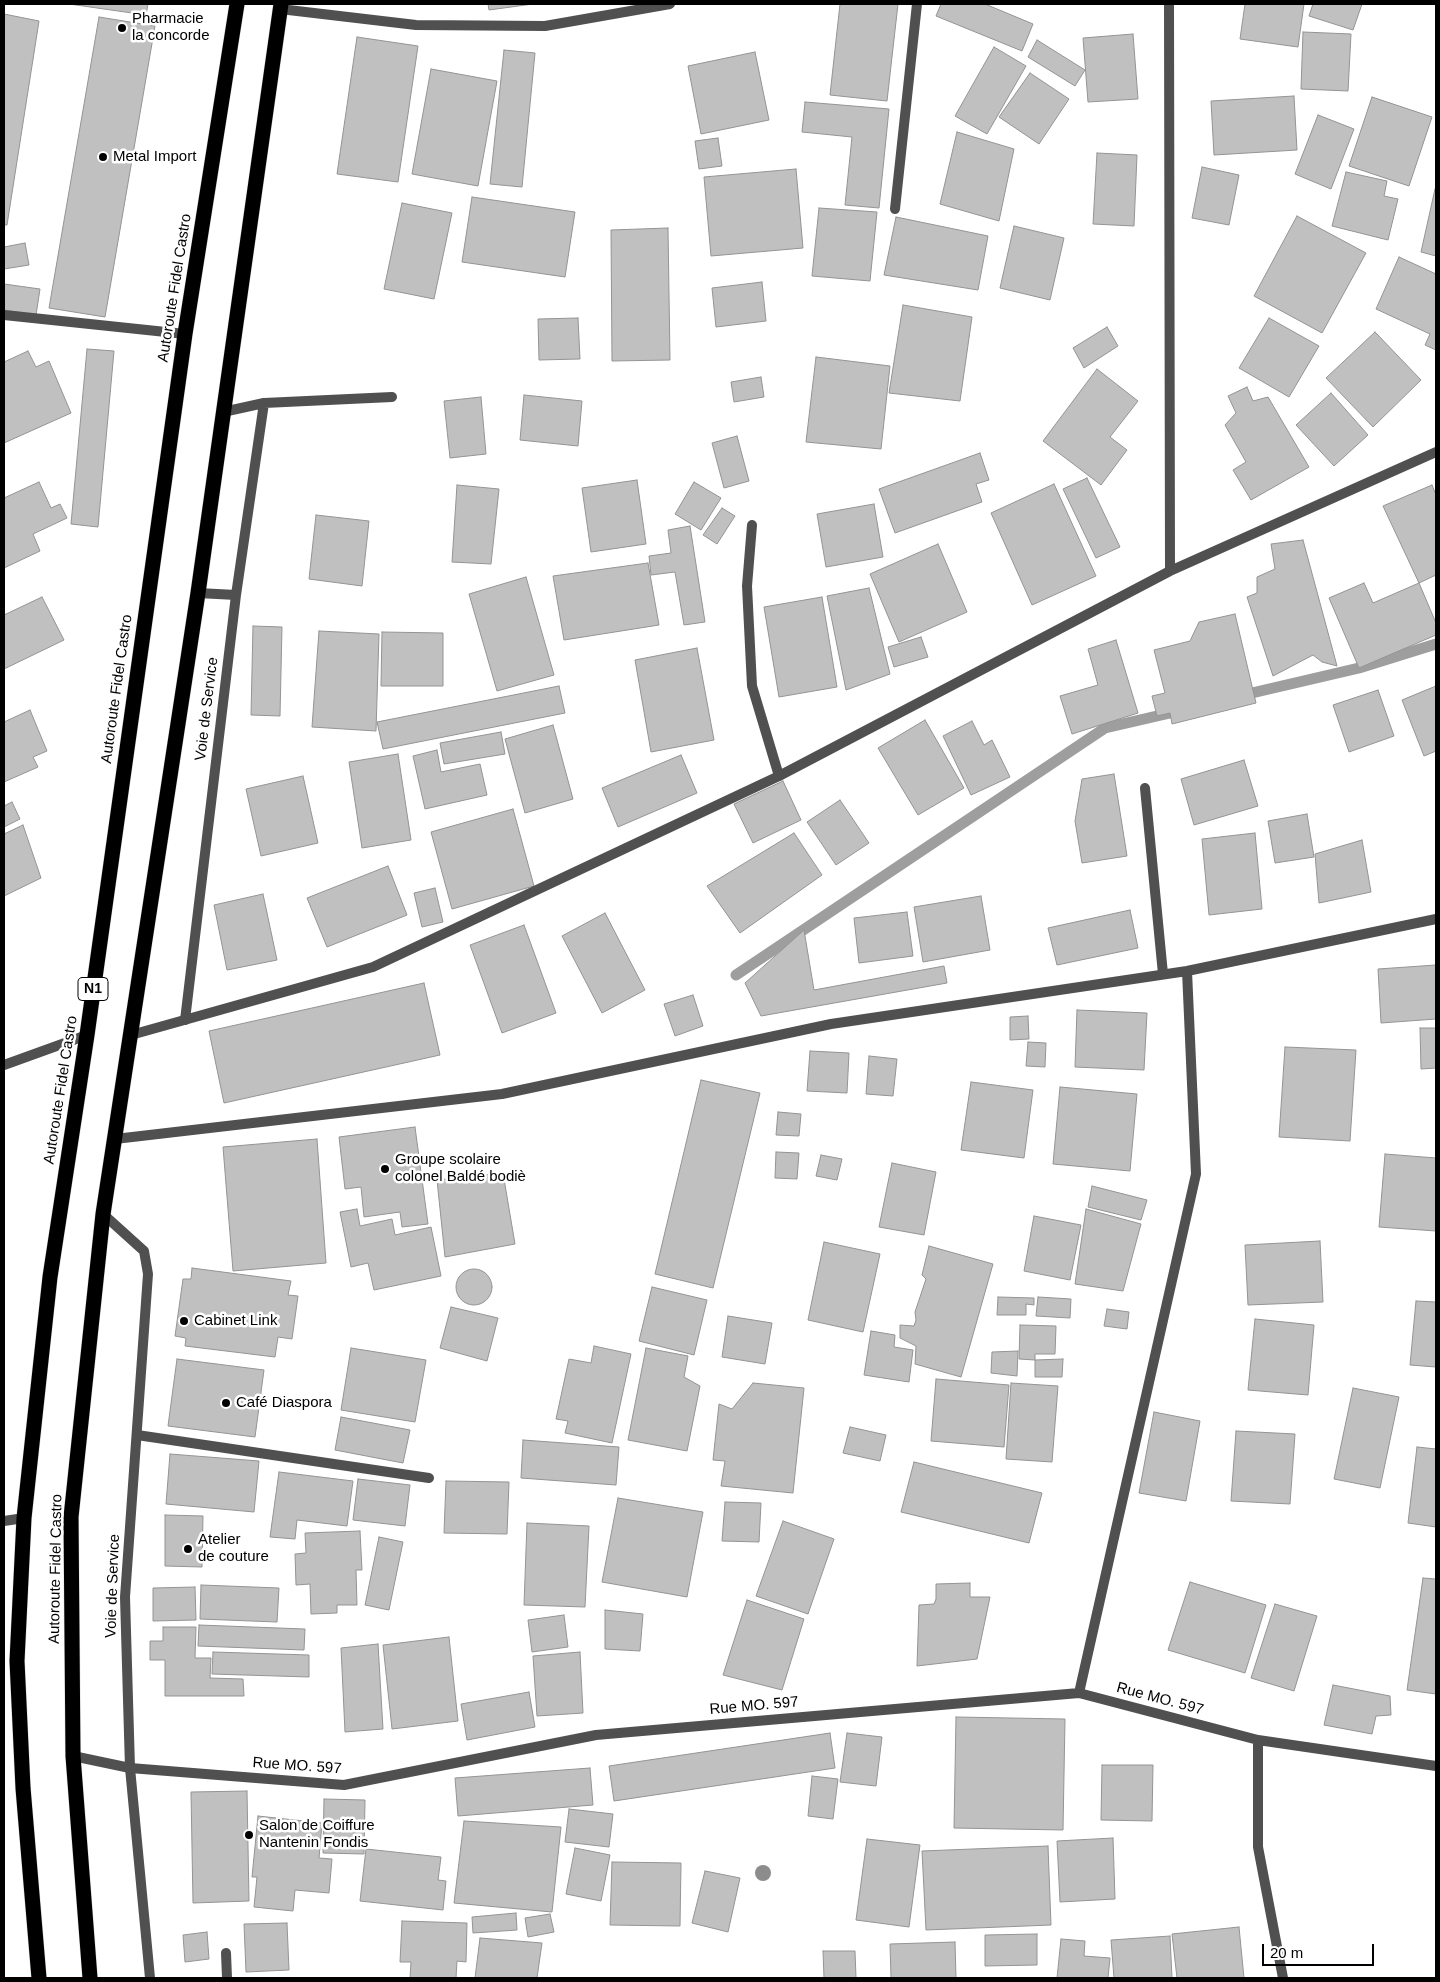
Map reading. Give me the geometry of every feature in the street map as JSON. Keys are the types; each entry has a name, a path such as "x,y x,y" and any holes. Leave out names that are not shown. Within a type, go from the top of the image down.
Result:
{"highway":[{"name":"Autoroute Fidel Castro","path":"39,1978 23,1788 17,1661 24,1518 50,1277 87,1035 185,334 237,4"},
{"name":"Autoroute Fidel Castro","path":"90,1978 72,1756 71,1517 103,1214 198,593 281,6"}],"street":[{"path":"281,6 416,25 545,26 670,4"},
{"path":"895,209 917,4"},
{"path":"1170,4 1170,571"},
{"path":"4,315 185,334"},
{"path":"223,412 264,403 392,397"},
{"name":"Voie de Service","path":"185,1020 236,595 264,403"},
{"path":"131,1035 373,967 779,776 1170,571 1436,452"},
{"path":"752,525 747,586 752,686 779,776"},
{"path":"198,593 236,595"},
{"path":"1145,788 1163,974"},
{"path":"115,1139 502,1094 831,1024 1187,971 1436,919"},
{"path":"1079,1693 1196,1174 1187,971"},
{"path":"4,1065 87,1035"},
{"name":"Voie de Service","path":"103,1214 144,1251 148,1274 125,1597 130,1768 150,1978"},
{"path":"137,1435 429,1478"},
{"path":"4,1521 24,1518"},
{"name":"Rue MO. 597","path":"72,1756 130,1768 344,1785 596,1735 1079,1693 1258,1740 1436,1766"},
{"path":"1258,1740 1258,1848 1283,1978"},
{"path":"226,1954 226,1978"}],"building":[{"path":"69,4 148,4 146,15"},
{"path":"488,4 533,4 489,10"},
{"path":"840,4 898,4 887,101 830,95"},
{"path":"941,4 985,4 1033,24 1022,51 936,16"},
{"path":"1245,4 1304,4 1298,47 1240,39"},
{"path":"1313,4 1362,4 1353,30 1309,16"},
{"path":"4,14 39,21 7,225 4,225"},
{"path":"99,17 155,26 105,317 49,308"},
{"path":"1303,32 1351,34 1348,91 1301,89"},
{"path":"1133,34 1138,99 1088,102 1083,38"},
{"path":"357,37 418,46 398,182 337,174"},
{"path":"1037,40 1085,70 1075,86 1028,57"},
{"path":"994,47 1026,66 987,134 955,116"},
{"path":"504,50 535,53 522,187 490,184"},
{"path":"755,52 769,120 701,134 688,66"},
{"path":"431,69 497,81 478,186 412,174"},
{"path":"1030,73 1069,99 1039,144 999,117"},
{"path":"1294,96 1297,150 1214,155 1211,101"},
{"path":"1372,97 1432,117 1409,186 1349,166"},
{"path":"805,102 889,109 879,208 845,205 852,137 802,132"},
{"path":"1318,115 1354,129 1331,189 1295,174"},
{"path":"957,132 1014,149 999,221 940,204"},
{"path":"718,138 722,166 699,169 695,141"},
{"path":"1097,153 1137,155 1134,226 1093,224"},
{"path":"1202,167 1239,175 1229,225 1192,218"},
{"path":"796,169 803,248 711,256 704,177"},
{"path":"1346,172 1387,181 1384,196 1398,199 1388,240 1332,226"},
{"path":"1436,189 1436,256 1421,252"},
{"path":"472,197 575,212 565,277 462,262"},
{"path":"402,203 452,213 434,299 384,289"},
{"path":"819,208 877,212 870,281 812,276"},
{"path":"1297,216 1366,253 1322,333 1254,296"},
{"path":"896,217 988,236 978,290 884,275"},
{"path":"1014,226 1064,238 1050,300 1000,288"},
{"path":"668,228 670,360 612,361 611,230"},
{"path":"25,243 29,265 4,269 4,247"},
{"path":"1399,257 1436,274 1436,350 1425,345 1430,334 1376,309"},
{"path":"762,282 766,321 716,327 712,288"},
{"path":"4,284 40,289 36,315 4,310"},
{"path":"903,305 972,317 960,401 889,393"},
{"path":"578,318 580,359 539,360 538,319"},
{"path":"1269,318 1319,346 1289,397 1239,368"},
{"path":"1107,327 1118,346 1084,368 1073,348"},
{"path":"1375,332 1421,380 1373,427 1326,378"},
{"path":"87,349 114,351 98,527 71,524"},
{"path":"28,351 36,367 49,361 71,413 4,443 4,362"},
{"path":"816,357 890,366 881,449 806,442"},
{"path":"1097,369 1138,401 1110,437 1127,450 1101,485 1043,441"},
{"path":"761,377 764,397 734,402 731,382"},
{"path":"1247,387 1253,401 1268,397 1309,467 1251,500 1233,470 1246,462 1225,425 1236,413 1228,396"},
{"path":"1331,393 1368,435 1334,466 1296,425"},
{"path":"524,395 582,401 578,446 520,440"},
{"path":"481,397 486,454 450,458 444,401"},
{"path":"737,436 749,481 724,488 712,443"},
{"path":"980,453 989,480 976,484 982,502 895,533 879,489"},
{"path":"1087,478 1120,547 1096,558 1063,489"},
{"path":"637,480 646,544 591,552 582,488"},
{"path":"39,482 51,508 60,504 67,518 33,534 40,551 4,568 4,498"},
{"path":"694,482 721,498 701,530 675,514"},
{"path":"1054,484 1096,576 1032,605 991,513"},
{"path":"457,485 499,489 491,564 452,562"},
{"path":"1432,485 1436,495 1436,575 1419,583 1383,506"},
{"path":"874,504 883,557 826,567 817,514"},
{"path":"722,508 735,516 717,544 703,535"},
{"path":"316,515 369,521 362,586 309,579"},
{"path":"690,526 705,622 684,625 675,572 651,575 649,556 671,553 668,530"},
{"path":"1303,540 1337,666 1322,662 1313,655 1273,676 1247,597 1257,593 1257,577 1275,569 1271,544"},
{"path":"938,544 967,612 899,642 870,574"},
{"path":"648,563 659,625 564,640 553,576"},
{"path":"526,577 554,675 497,691 469,594"},
{"path":"1364,583 1373,603 1419,583 1436,623 1436,635 1359,668 1329,598"},
{"path":"869,588 890,674 846,690 827,596"},
{"path":"42,597 64,640 4,669 4,615"},
{"path":"822,597 837,687 779,697 764,607"},
{"path":"1235,614 1256,703 1172,724 1170,713 1157,716 1152,696 1165,693 1154,650 1190,641 1199,622"},
{"path":"253,626 282,627 280,716 251,715"},
{"path":"319,631 379,634 376,731 312,727"},
{"path":"382,632 443,633 443,686 381,686"},
{"path":"921,637 928,657 894,667 888,647"},
{"path":"1116,640 1138,713 1072,734 1060,696 1098,685 1088,649"},
{"path":"697,648 714,740 651,752 635,660"},
{"path":"559,686 565,713 383,749 377,722"},
{"path":"1436,686 1436,751 1424,756 1402,700"},
{"path":"1378,690 1394,736 1349,752 1333,705"},
{"path":"30,710 47,751 33,757 38,767 4,782 4,722"},
{"path":"925,720 964,788 918,815 878,748"},
{"path":"972,721 984,745 992,740 1010,777 971,795 943,736"},
{"path":"553,725 573,799 525,813 505,739"},
{"path":"501,732 505,754 444,764 440,743"},
{"path":"437,750 441,772 480,764 487,795 425,809 413,756"},
{"path":"398,754 411,840 362,848 349,762"},
{"path":"681,755 697,793 618,827 602,788"},
{"path":"1244,760 1258,806 1194,825 1181,779"},
{"path":"1114,774 1127,856 1082,863 1075,821 1082,779"},
{"path":"303,776 318,843 261,856 246,789"},
{"path":"783,781 801,820 753,843 734,804"},
{"path":"840,800 869,843 836,865 807,822"},
{"path":"12,802 20,819 4,827 4,806"},
{"path":"513,809 534,886 452,909 431,832"},
{"path":"1307,814 1314,857 1275,863 1268,821"},
{"path":"23,825 41,878 4,896 4,834"},
{"path":"794,833 822,875 740,933 707,886"},
{"path":"1255,833 1262,909 1209,915 1202,839"},
{"path":"1362,840 1371,892 1319,903 1315,854"},
{"path":"388,866 407,915 327,947 307,898"},
{"path":"435,888 443,922 422,927 414,893"},
{"path":"263,894 277,960 227,970 214,905"},
{"path":"981,896 990,950 923,962 914,907"},
{"path":"1130,910 1138,948 1057,965 1048,928"},
{"path":"907,912 913,956 859,963 854,918"},
{"path":"605,913 645,990 602,1013 562,936"},
{"path":"524,925 556,1013 502,1033 470,945"},
{"path":"804,930 814,990 944,966 947,983 761,1016 745,983"},
{"path":"1436,965 1436,1019 1381,1023 1378,969"},
{"path":"424,983 440,1055 224,1103 209,1031"},
{"path":"693,995 703,1026 675,1036 664,1004"},
{"path":"1077,1010 1147,1013 1144,1070 1075,1067"},
{"path":"1028,1016 1029,1039 1010,1040 1010,1017"},
{"path":"1420,1028 1436,1028 1436,1068 1421,1069"},
{"path":"1028,1042 1046,1043 1045,1067 1026,1066"},
{"path":"1285,1047 1356,1050 1350,1141 1279,1137"},
{"path":"810,1051 849,1053 847,1093 807,1091"},
{"path":"869,1056 897,1059 893,1096 866,1094"},
{"path":"701,1080 760,1093 713,1288 655,1274"},
{"path":"971,1082 1033,1090 1024,1158 961,1150"},
{"path":"1060,1087 1137,1094 1130,1171 1053,1164"},
{"path":"778,1112 801,1114 799,1136 776,1135"},
{"path":"415,1127 428,1224 402,1227 400,1212 364,1217 361,1187 345,1189 339,1137"},
{"path":"317,1139 326,1263 233,1271 223,1147"},
{"path":"776,1152 799,1153 797,1179 775,1178"},
{"path":"1385,1154 1436,1158 1436,1231 1379,1227"},
{"path":"821,1155 842,1159 837,1180 816,1176"},
{"path":"892,1163 936,1172 924,1235 879,1227"},
{"path":"503,1173 515,1244 445,1257 437,1180"},
{"path":"1092,1186 1147,1200 1141,1220 1088,1207"},
{"path":"357,1209 360,1226 392,1219 395,1235 431,1227 441,1276 374,1290 368,1263 351,1267 340,1212"},
{"path":"1086,1209 1141,1224 1123,1291 1075,1284"},
{"path":"1034,1216 1081,1225 1070,1280 1024,1271"},
{"path":"1320,1241 1323,1302 1248,1305 1245,1245"},
{"path":"824,1242 880,1254 863,1332 808,1320"},
{"path":"929,1246 993,1264 961,1377 915,1364 916,1346 900,1338 900,1325 914,1326 916,1320 915,1312 926,1279 922,1275"},
{"path":"192,1268 291,1281 288,1295 298,1296 292,1339 278,1337 275,1357 185,1346 186,1338 175,1336 183,1279 191,1279"},
{"path":"474,1269 481,1270 487,1274 491,1280 491,1294 487,1300 481,1304 474,1305 467,1304 461,1300 457,1294 456,1287 457,1280 461,1274 467,1270"},
{"path":"652,1287 707,1300 694,1355 639,1341"},
{"path":"998,1297 1034,1298 1034,1305 1026,1304 1026,1315 997,1315"},
{"path":"1038,1297 1071,1299 1070,1318 1036,1316"},
{"path":"1416,1301 1436,1302 1436,1367 1410,1365"},
{"path":"451,1307 498,1318 487,1361 440,1348"},
{"path":"1107,1309 1129,1312 1127,1329 1104,1326"},
{"path":"728,1316 772,1323 765,1364 722,1357"},
{"path":"1255,1319 1314,1325 1308,1395 1248,1390"},
{"path":"1020,1325 1056,1326 1055,1354 1035,1354 1035,1360 1019,1359"},
{"path":"871,1331 895,1335 894,1347 913,1350 909,1382 864,1375"},
{"path":"594,1346 631,1354 612,1443 565,1433 568,1421 556,1419 569,1359 591,1363"},
{"path":"351,1348 426,1360 415,1422 341,1410"},
{"path":"646,1348 688,1356 684,1377 700,1386 687,1451 628,1440"},
{"path":"1018,1351 1017,1376 991,1373 992,1352"},
{"path":"177,1359 264,1370 255,1437 168,1426"},
{"path":"1063,1359 1062,1377 1035,1377 1035,1360"},
{"path":"936,1379 1009,1385 1004,1447 931,1441"},
{"path":"753,1383 804,1388 793,1493 721,1486 725,1461 713,1460 719,1404 732,1409"},
{"path":"1011,1383 1058,1386 1052,1462 1006,1459"},
{"path":"1353,1388 1399,1397 1380,1488 1334,1479"},
{"path":"1154,1412 1200,1421 1186,1501 1139,1493"},
{"path":"341,1417 410,1430 403,1463 335,1450"},
{"path":"850,1427 886,1435 880,1461 843,1453"},
{"path":"1236,1431 1295,1434 1290,1504 1231,1501"},
{"path":"523,1440 619,1447 616,1485 521,1478"},
{"path":"1417,1447 1436,1449 1436,1527 1408,1523"},
{"path":"170,1454 259,1461 254,1512 166,1504"},
{"path":"914,1462 1042,1493 1029,1543 901,1512"},
{"path":"279,1472 353,1481 347,1526 297,1520 295,1539 270,1537"},
{"path":"358,1479 410,1485 405,1526 353,1520"},
{"path":"446,1481 509,1482 507,1534 444,1533"},
{"path":"618,1498 703,1512 687,1597 602,1582"},
{"path":"725,1502 761,1503 759,1542 722,1541"},
{"path":"165,1515 203,1516 202,1567 165,1566"},
{"path":"783,1521 834,1539 808,1614 756,1596"},
{"path":"527,1523 589,1526 585,1607 524,1605"},
{"path":"360,1531 362,1570 356,1570 357,1605 337,1605 337,1613 311,1614 310,1584 296,1585 295,1554 306,1553 305,1533"},
{"path":"379,1537 403,1542 389,1610 365,1605"},
{"path":"1423,1578 1436,1579 1436,1694 1407,1690"},
{"path":"1190,1582 1266,1605 1245,1673 1168,1650"},
{"path":"970,1583 970,1597 990,1597 977,1659 917,1666 919,1605 934,1604 936,1584"},
{"path":"201,1585 279,1588 277,1622 200,1619"},
{"path":"195,1587 196,1620 153,1621 153,1588"},
{"path":"747,1600 804,1619 782,1690 723,1675"},
{"path":"1275,1604 1317,1616 1294,1691 1251,1678"},
{"path":"605,1610 643,1614 640,1651 605,1649"},
{"path":"564,1615 568,1647 532,1652 528,1620"},
{"path":"199,1625 305,1629 304,1650 198,1646"},
{"path":"163,1627 196,1627 195,1658 211,1658 210,1678 243,1679 244,1696 165,1696 165,1660 150,1660 150,1641 163,1641"},
{"path":"449,1637 458,1721 392,1729 383,1645"},
{"path":"378,1644 383,1729 345,1732 341,1648"},
{"path":"213,1652 309,1655 309,1677 212,1674"},
{"path":"580,1652 583,1713 537,1716 533,1656"},
{"path":"1333,1685 1390,1696 1391,1715 1376,1716 1372,1734 1324,1725"},
{"path":"529,1692 535,1727 467,1740 461,1704"},
{"path":"956,1717 1065,1719 1063,1830 954,1828"},
{"path":"830,1733 835,1768 614,1801 609,1766"},
{"path":"847,1733 882,1737 876,1786 840,1782"},
{"path":"1102,1765 1153,1765 1152,1821 1101,1820"},
{"path":"590,1768 593,1805 458,1816 455,1778"},
{"path":"812,1776 838,1779 833,1819 808,1816"},
{"path":"247,1791 249,1901 193,1903 191,1792"},
{"path":"324,1799 365,1800 364,1854 323,1853"},
{"path":"569,1809 613,1814 609,1847 565,1842"},
{"path":"258,1816 322,1823 319,1858 332,1859 329,1893 295,1890 293,1911 254,1907 257,1877 252,1877"},
{"path":"464,1821 561,1827 552,1912 454,1903"},
{"path":"1113,1838 1115,1899 1060,1902 1057,1841"},
{"path":"867,1839 920,1845 909,1927 856,1920"},
{"path":"1048,1846 1051,1925 926,1930 922,1851"},
{"path":"575,1848 610,1855 601,1901 566,1894"},
{"path":"366,1849 441,1857 438,1880 446,1881 443,1910 360,1901"},
{"path":"612,1862 681,1863 680,1926 610,1925"},
{"path":"705,1871 740,1878 728,1932 692,1923"},
{"path":"516,1913 517,1930 473,1933 472,1917"},
{"path":"550,1914 554,1932 528,1937 525,1918"},
{"path":"402,1921 467,1923 466,1962 457,1961 456,1978 410,1978 411,1962 400,1962"},
{"path":"287,1923 289,1970 246,1972 244,1924"},
{"path":"1239,1927 1244,1978 1177,1978 1172,1934"},
{"path":"207,1932 209,1959 185,1962 183,1935"},
{"path":"1037,1934 1037,1965 985,1966 985,1935"},
{"path":"1170,1936 1172,1978 1114,1978 1111,1940"},
{"path":"480,1938 542,1943 537,1978 475,1978"},
{"path":"1061,1939 1085,1941 1084,1956 1110,1958 1108,1978 1057,1978"},
{"path":"955,1942 956,1978 891,1978 890,1944"},
{"path":"823,1951 855,1951 856,1978 824,1978"}],"waterway":[{"path":"1239,696 1359,668 1436,644"},
{"path":"736,975 1105,728 1170,713"}],"place":[{"name":"Pharmacie la concorde","path":"122,28"},
{"name":"Metal Import","path":"103,157"},
{"name":"Groupe scolaire colonel Baldé bodiè","path":"385,1169"},
{"name":"Cabinet Link","path":"184,1321"},
{"name":"Café Diaspora","path":"226,1403"},
{"name":"Atelier de couture","path":"188,1549"},
{"name":"Salon de Coiffure Nantenin Fondis","path":"249,1835"}]}
